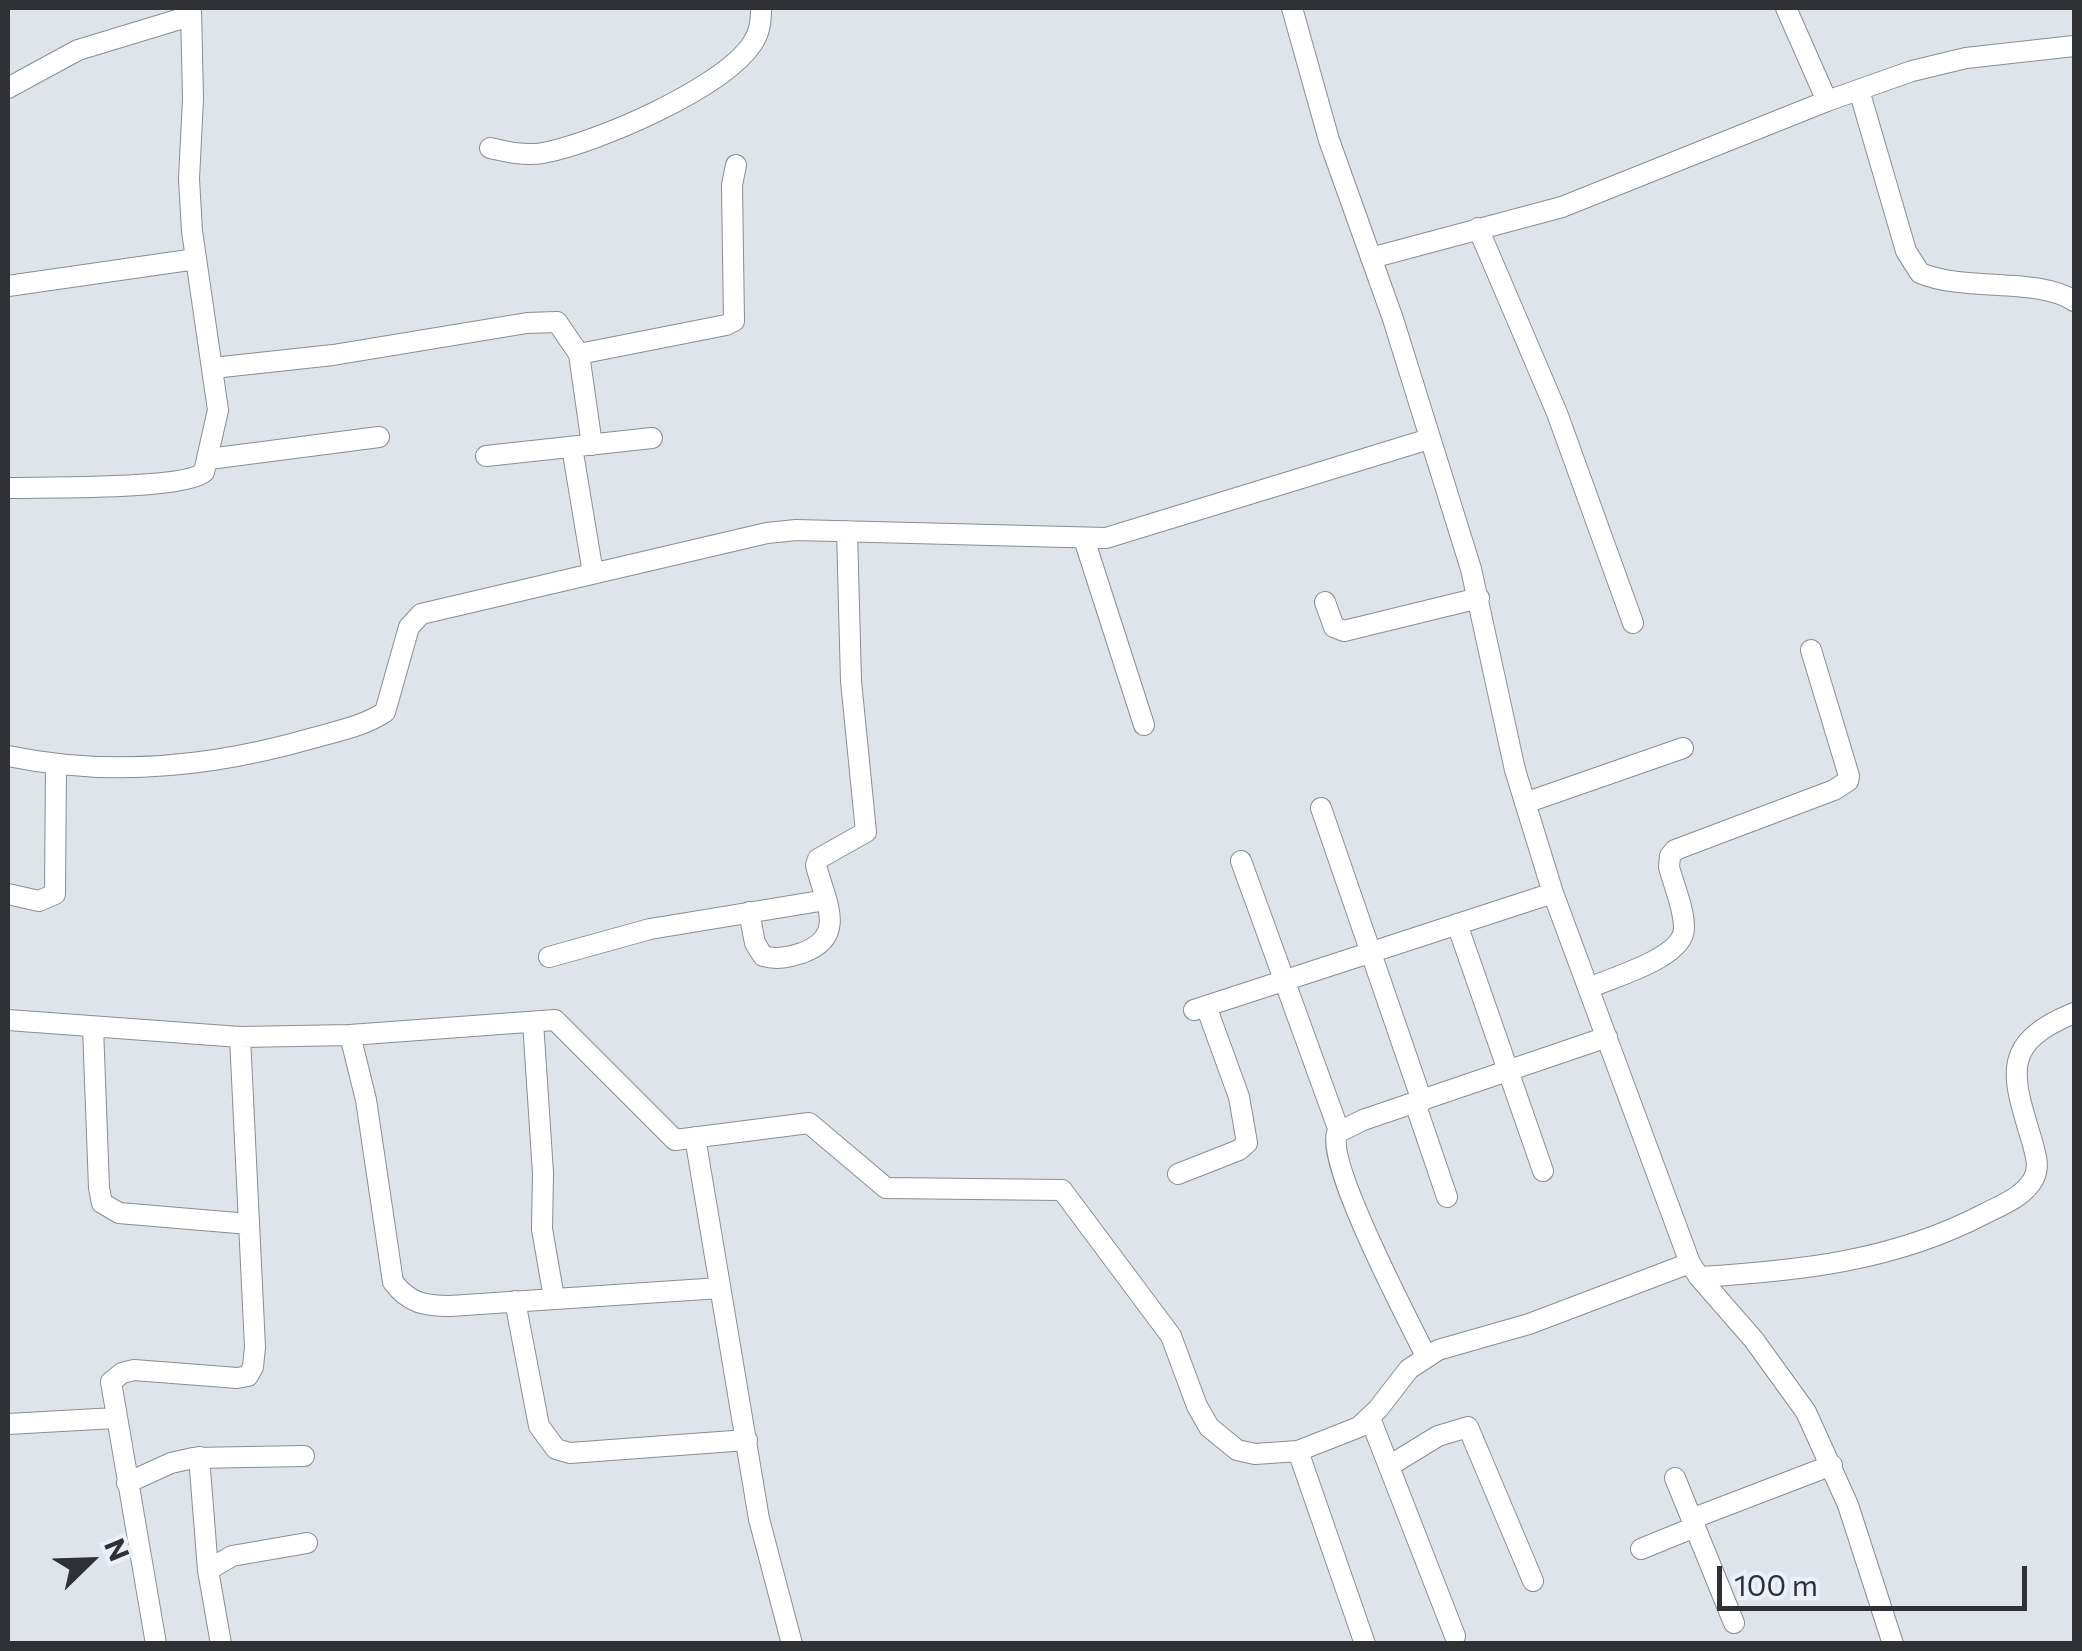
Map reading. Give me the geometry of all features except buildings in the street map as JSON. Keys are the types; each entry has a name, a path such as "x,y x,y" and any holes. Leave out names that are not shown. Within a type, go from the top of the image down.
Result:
{"street":[{"path":"490,148 541,154 592,138 676,101 725,71 752,46 760,27 761,8"},
{"path":"1292,8 1329,140 1371,258 1479,598 1503,724 1553,893 1694,1270 1791,1389 1832,1464 1893,1644"},
{"path":"1786,8 1827,101"},
{"path":"8,88 78,50 190,12 193,99 189,180 218,410 209,459 198,477 182,481 8,488"},
{"path":"1371,258 1562,207 1827,101 1940,62 2074,46"},
{"path":"1858,90 1906,252 1920,273 1964,283 2060,293 2074,302"},
{"path":"579,354 726,326 734,321 732,184 736,165"},
{"path":"1478,228 1556,413 1633,623"},
{"path":"8,286 196,259"},
{"path":"213,368 333,355 546,320 563,326 579,354 593,574"},
{"path":"209,459 379,437"},
{"path":"486,456 652,438"},
{"path":"8,756 56,766 190,764 248,754 358,726 385,712 408,627 418,615 768,532 1084,539 1122,534 1429,439"},
{"path":"749,912 758,951 768,958 806,952 826,938 831,918 816,865 818,858 862,836 867,826 850,681 848,531"},
{"path":"1084,539 1144,725"},
{"path":"1326,602 1334,627 1344,632 1479,598"},
{"path":"1589,988 1663,956 1681,942 1684,930 1669,867 1675,850 1834,790 1848,781 1811,650"},
{"path":"1525,803 1682,748"},
{"path":"8,894 39,902 55,894 56,766"},
{"path":"1322,808 1372,952 1447,1197"},
{"path":"1241,861 1339,1131 1335,1148 1353,1199 1426,1356"},
{"path":"1178,1174 1246,1145 1239,1097 1200,1008 1553,893"},
{"path":"549,957 650,929 826,900"},
{"path":"1457,924 1543,1171"},
{"path":"8,1020 240,1038 350,1035 554,1020 675,1140 809,1123 886,1188 1062,1190 1171,1336 1197,1406 1209,1426 1237,1450 1255,1454 1298,1452 1370,1418 1409,1368 1455,1344 1694,1270 1804,1269 1871,1256 1933,1238 2017,1196 2029,1185 2037,1167 2019,1092 2023,1047 2038,1029 2074,1013"},
{"path":"534,1022 543,1173 542,1229 554,1298"},
{"path":"93,1027 102,1202 119,1213 249,1224"},
{"path":"350,1035 366,1100 393,1282 402,1294 428,1306 720,1288"},
{"path":"1339,1131 1607,1037"},
{"path":"156,1644 111,1382 134,1370 220,1378 248,1376 253,1367 240,1038"},
{"path":"695,1137 759,1519 792,1644"},
{"path":"515,1301 539,1426 556,1449 570,1454 746,1440"},
{"path":"8,1424 116,1418"},
{"path":"1370,1418 1455,1636"},
{"path":"1389,1466 1438,1436 1468,1427 1533,1581"},
{"path":"1298,1452 1366,1644"},
{"path":"127,1482 171,1463 199,1457 304,1456"},
{"path":"199,1457 208,1570 221,1644"},
{"path":"1641,1549 1690,1529 1704,1514 1832,1464"},
{"path":"1675,1478 1734,1623"},
{"path":"208,1570 232,1556 307,1543"}]}
